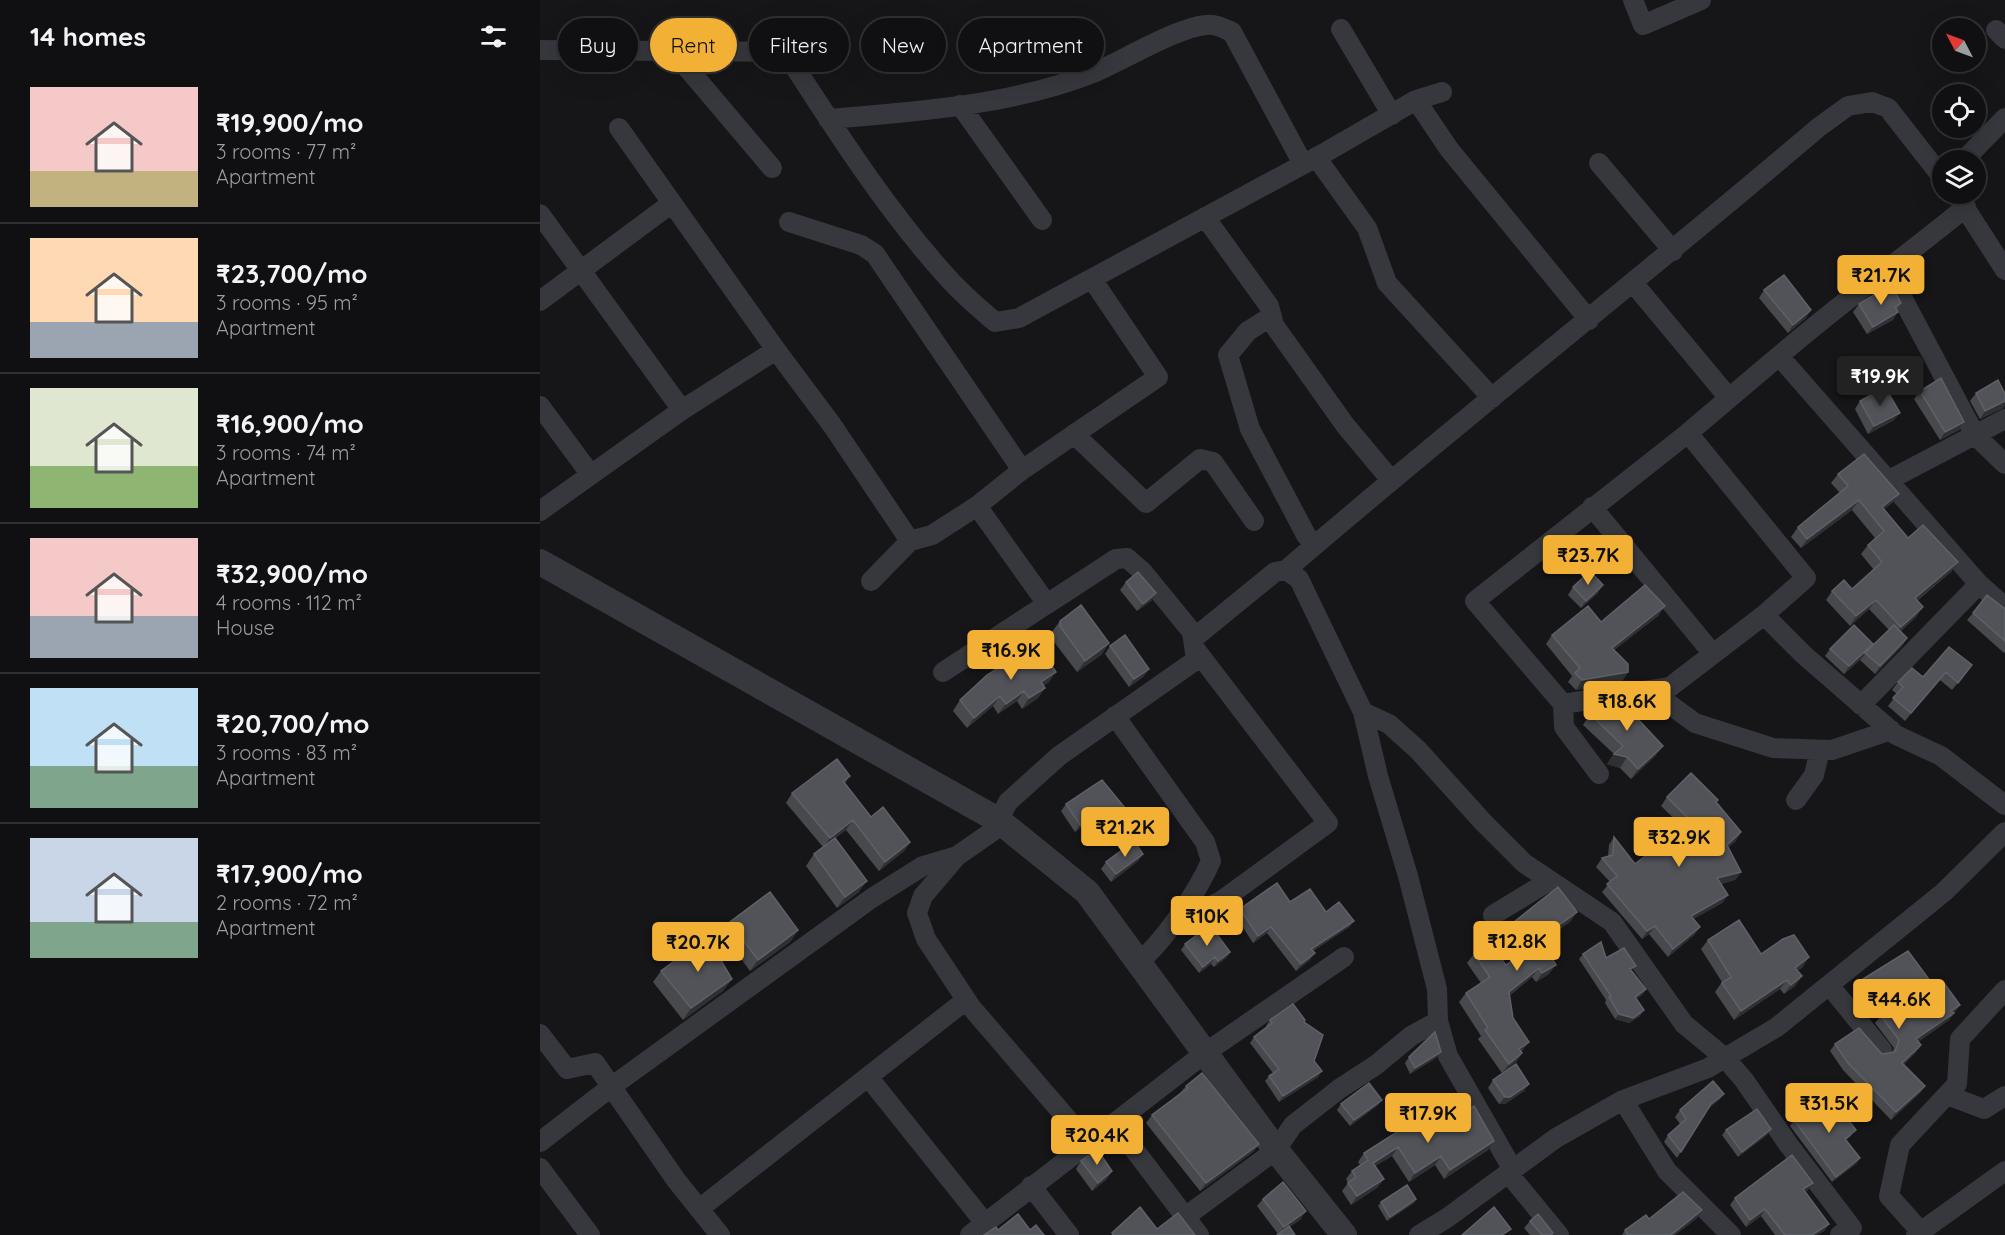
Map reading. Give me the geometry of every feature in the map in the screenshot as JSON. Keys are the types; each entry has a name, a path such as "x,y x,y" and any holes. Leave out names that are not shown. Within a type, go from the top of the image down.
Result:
{"street":[{"path":"1633,0 1643,25 1701,0"},
{"path":"828,119 960,105 1011,95 1091,74 1162,40 1204,25 1218,25 1232,32 1309,161 1367,228 1387,283 1492,398"},
{"path":"1341,29 1392,115"},
{"path":"540,50 650,51"},
{"path":"737,52 785,52 828,119 920,245 950,280 995,322 1019,318 1309,161 1416,100 1442,92"},
{"path":"691,72 772,168"},
{"path":"1416,100 1449,149 1589,320"},
{"path":"1195,644 1275,572 1286,570 1391,480 1634,284 1819,127 1848,106 1872,102 1888,108 1932,164"},
{"path":"960,105 1042,220"},
{"path":"1974,150 2005,118"},
{"path":"619,128 832,425 910,541"},
{"path":"1599,163 1673,252"},
{"path":"540,301 672,203"},
{"path":"1599,774 1564,727 1563,704 1475,601 1688,433 1828,314 1888,271 1957,204"},
{"path":"1964,204 2005,270"},
{"path":"540,214 682,410"},
{"path":"1205,217 1269,306 1274,325 1345,425 1391,480"},
{"path":"789,222 861,244 875,254 1022,470"},
{"path":"1888,271 1975,435 2005,464"},
{"path":"872,581 910,541 932,535 977,506 1022,470 1158,377 1092,279"},
{"path":"1634,284 1729,398"},
{"path":"1272,316 1248,331 1228,355 1250,429 1314,546"},
{"path":"540,511 682,410 776,350"},
{"path":"1779,356 1979,585 2005,607"},
{"path":"540,406 591,475"},
{"path":"1888,480 2005,418"},
{"path":"1563,704 1670,687 1764,615 1806,578 1688,433"},
{"path":"1074,434 1146,503 1200,459 1213,462 1254,521"},
{"path":"977,506 1047,604"},
{"path":"1592,507 1713,654"},
{"path":"943,672 1116,559 1127,558 1143,572 1192,632 1196,660 1059,756 1008,802 993,831 957,856 923,896 917,913 926,939 966,1000 1088,1143"},
{"path":"540,562 998,820 1087,892 1140,960 1276,1150 1344,1235"},
{"path":"1286,570 1299,579 1363,711 1378,776 1408,876 1437,989 1438,1021 1448,1056 1511,1171 1559,1235"},
{"path":"1861,705 1979,585"},
{"path":"1764,615 1804,656 1891,730 1941,756 2005,805"},
{"path":"1180,911 1190,917 1221,901 1328,823 1195,644"},
{"path":"1650,690 1695,723 1773,748 1832,750 1891,730"},
{"path":"1363,711 1389,724 1418,750 1482,822 1524,863 1612,922 1684,1023 1725,1058 1744,1080 1850,1233"},
{"path":"1115,716 1205,842 1211,861 1202,882 1154,949 1140,960"},
{"path":"1796,800 1814,775 1820,750"},
{"path":"1419,1235 1556,1138 1623,1100 1708,1068 1777,1027 1944,892 2005,832"},
{"path":"540,1142 611,1087 872,898 923,866 957,856"},
{"path":"1493,915 1550,881"},
{"path":"869,1078 977,1229 1205,1053 1344,957"},
{"path":"1829,985 1882,1050"},
{"path":"2005,990 1960,1039 1957,1084 1900,1145 1889,1196 1919,1233 2005,1171"},
{"path":"699,1209 966,1000"},
{"path":"1185,1217 1276,1150 1293,1125 1339,1089 1376,1065 1411,1036 1438,1021"},
{"path":"540,1034 567,1069 594,1063 720,1235"},
{"path":"1947,1095 1984,1109 2005,1096"},
{"path":"1623,1100 1667,1171 1731,1235"},
{"path":"1114,1123 1199,1235"},
{"path":"540,1168 590,1235"},
{"path":"1031,1186 1069,1235"}],"building":[{"path":"1784,275 1811,310 1793,325 1764,290"},
{"path":"1891,284 1901,303 1895,307 1898,312 1873,327 1859,304"},
{"path":"1941,378 1964,422 1945,432 1920,391"},
{"path":"1998,380 2005,394 2005,401 1985,411 1976,393"},
{"path":"1885,387 1900,413 1874,426 1860,401"},
{"path":"1864,454 1899,494 1882,507 1908,538 1923,525 1958,562 1915,598 1923,607 1901,627 1876,600 1856,616 1832,591 1844,580 1852,589 1882,562 1868,545 1884,531 1859,500 1807,539 1798,527 1848,486 1838,474"},
{"path":"1590,571 1603,585 1586,601 1573,587"},
{"path":"1138,572 1156,593 1143,604 1126,582"},
{"path":"1645,585 1665,606 1612,648 1628,664 1628,672 1582,680 1575,673 1580,668 1552,635 1588,606 1601,622"},
{"path":"1987,595 2005,609 2005,641 1973,613"},
{"path":"1081,605 1109,643 1085,661 1060,626 1060,621"},
{"path":"1854,625 1873,644 1849,666 1830,649"},
{"path":"1894,625 1907,638 1880,666 1865,653"},
{"path":"1125,635 1149,669 1134,679 1110,646"},
{"path":"1037,643 1056,672 1041,682 1045,688 1029,698 1024,691 1006,704 1000,696 974,718 960,700 987,675"},
{"path":"1949,647 1972,665 1958,683 1946,672 1911,713 1893,698 1903,687 1898,682 1912,668 1923,677"},
{"path":"1618,698 1663,746 1638,769 1627,757 1614,754 1623,746 1590,714 1608,700"},
{"path":"837,759 850,776 843,781 871,817 883,807 910,842 885,862 853,820 830,838 792,793"},
{"path":"1691,773 1718,800 1716,802 1741,832 1727,845 1741,872 1717,878 1728,895 1691,916 1700,927 1673,949 1655,926 1647,931 1607,884 1617,876 1602,858 1613,855 1614,837 1635,864 1653,850 1698,828 1667,797"},
{"path":"1102,780 1130,814 1098,836 1087,820 1080,825 1066,804"},
{"path":"835,838 867,881 845,897 814,854"},
{"path":"1134,841 1143,854 1116,874 1106,862"},
{"path":"1277,883 1290,902 1310,889 1326,912 1339,902 1354,921 1311,949 1315,953 1301,964 1271,927 1258,936 1240,909"},
{"path":"1558,887 1577,912 1540,939 1556,965 1542,973 1539,968 1509,992 1513,1018 1529,1042 1519,1049 1522,1053 1509,1064 1485,1030 1488,1028 1466,993 1490,977 1474,954 1489,943 1506,965 1526,949 1509,926"},
{"path":"770,892 798,930 758,960 730,922"},
{"path":"1739,920 1761,954 1783,939 1794,935 1809,957 1795,968 1802,976 1791,985 1787,980 1741,1011 1722,983 1731,977 1708,940"},
{"path":"1210,925 1230,952 1218,961 1215,957 1203,967 1185,944"},
{"path":"707,937 732,979 691,1008 661,971"},
{"path":"1601,942 1606,958 1624,948 1636,966 1630,969 1646,989 1635,997 1644,1010 1633,1018 1619,1014 1609,997 1611,996 1583,954"},
{"path":"1908,951 1936,989 1944,983 1960,1005 1951,1011 1954,1013 1916,1039 1921,1045 1902,1063 1925,1086 1896,1112 1848,1063 1835,1044 1859,1028 1882,1054 1895,1052 1899,1040 1881,1016 1921,993 1870,989 1863,979"},
{"path":"1293,1004 1305,1020 1304,1022 1323,1035 1314,1061 1322,1071 1283,1096 1269,1076 1279,1069 1254,1037 1272,1023 1270,1020"},
{"path":"1435,1032 1441,1052 1415,1068 1409,1057"},
{"path":"1516,1064 1529,1084 1510,1097 1505,1097 1493,1080"},
{"path":"1202,1073 1259,1144 1206,1183 1152,1115 1188,1088 1186,1086"},
{"path":"1713,1081 1724,1094 1711,1104 1681,1152 1668,1135 1686,1119 1680,1110"},
{"path":"1369,1083 1382,1100 1354,1120 1341,1104"},
{"path":"1827,1093 1856,1130 1845,1139 1860,1158 1836,1177 1794,1120"},
{"path":"1441,1104 1451,1119 1474,1106 1494,1141 1450,1170 1441,1156 1415,1173 1398,1147 1373,1163 1384,1179 1357,1196 1348,1183 1356,1177 1352,1171 1368,1160 1364,1153"},
{"path":"1757,1109 1771,1129 1742,1152 1726,1130"},
{"path":"1097,1149 1112,1171 1098,1183 1081,1161"},
{"path":"1792,1155 1813,1183 1803,1189 1829,1224 1812,1235 1785,1235 1765,1209 1750,1220 1735,1198"},
{"path":"1283,1182 1306,1211 1284,1227 1263,1199"},
{"path":"1407,1185 1416,1199 1390,1217 1381,1202"},
{"path":"1683,1192 1702,1210 1671,1235 1628,1235 1625,1230 1646,1215 1649,1219"},
{"path":"1140,1207 1157,1229 1178,1213 1195,1235 1113,1235 1112,1233"},
{"path":"1494,1207 1511,1229 1502,1235 1462,1235"},
{"path":"1018,1214 1030,1230 1036,1225 1044,1235 984,1235 996,1227 998,1230"},
{"path":"1538,1214 1553,1233 1551,1235 1542,1235 1530,1221"},
{"path":"1289,1226 1295,1235 1277,1235"}]}
